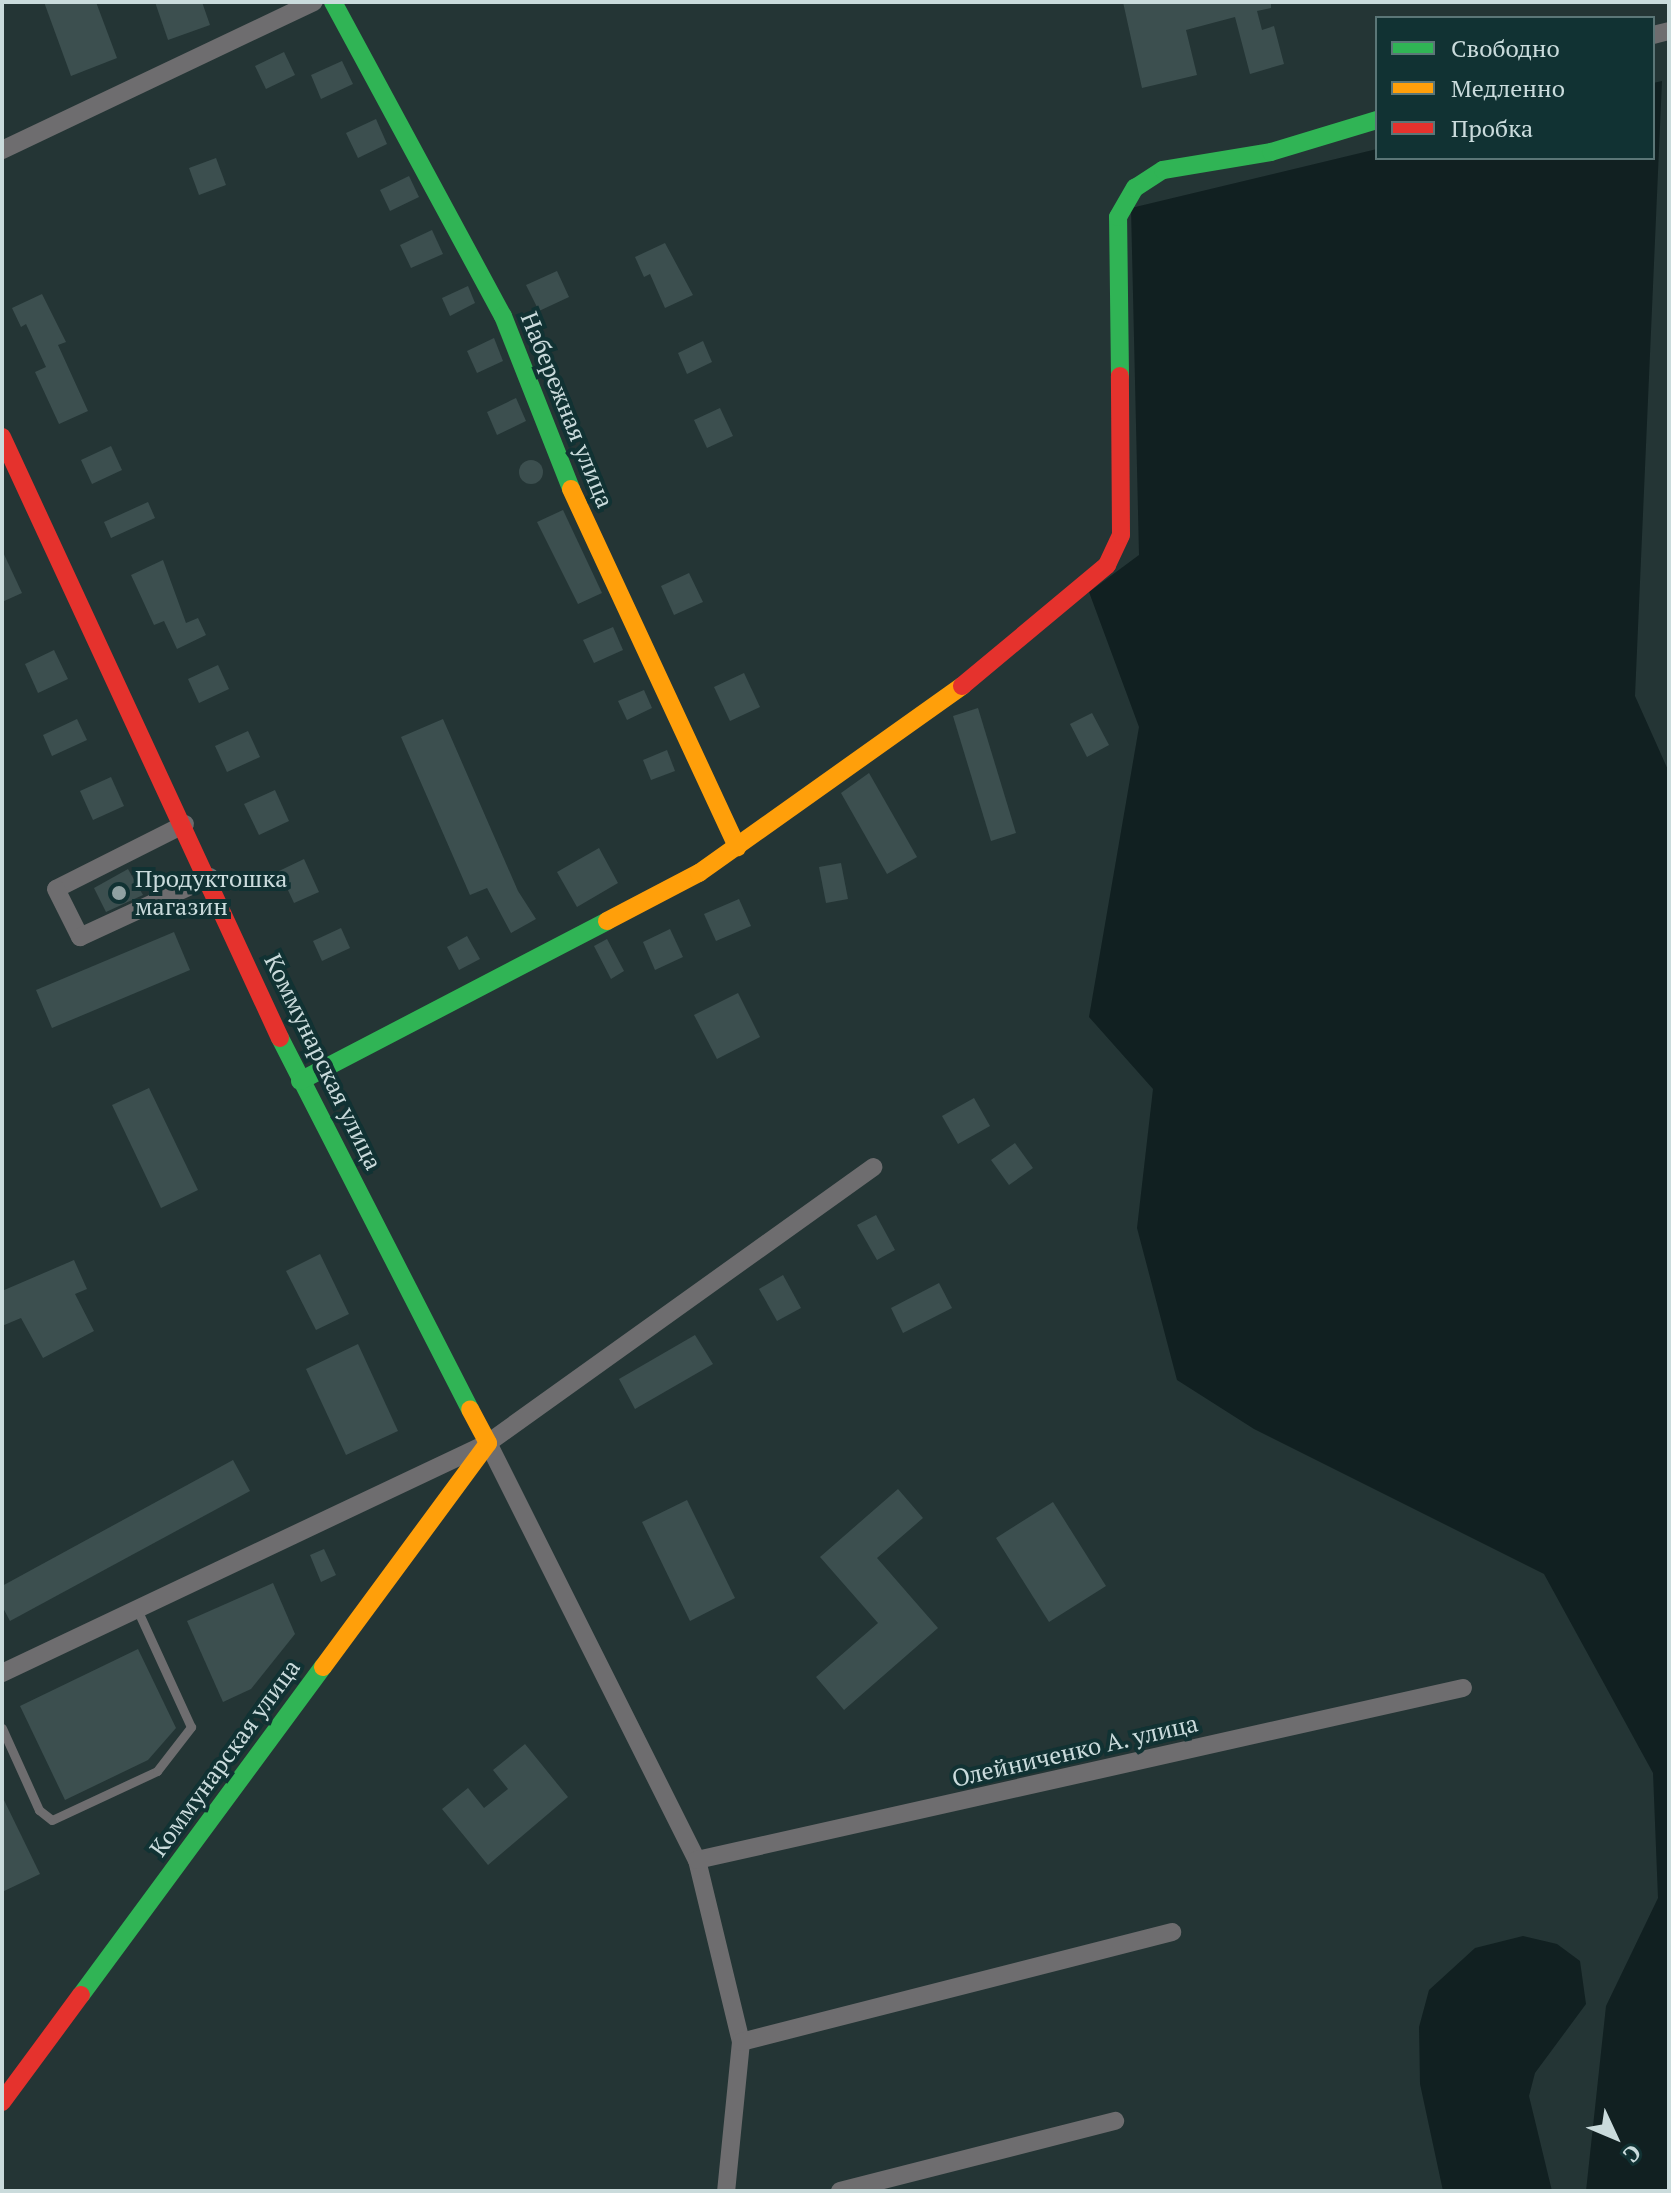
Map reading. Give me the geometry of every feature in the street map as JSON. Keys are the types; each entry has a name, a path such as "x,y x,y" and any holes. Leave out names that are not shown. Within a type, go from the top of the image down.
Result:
{"street":[{"path":"2,150 314,2"},
{"name":"Набережная улица","path":"333,2 503,316 556,456 737,847"},
{"path":"300,1081 699,873 947,699 1107,565 1121,535 1118,217 1135,188 1163,170 1271,152 1375,121"},
{"name":"Коммунарская улица","path":"2,437 210,877 300,1081 488,1443 697,1860 741,2042 726,2191"},
{"path":"185,824 56,889 80,937 210,877"},
{"path":"2,1673 488,1443 873,1167"},
{"name":"Коммунарская улица","path":"2,2102 488,1443"},
{"name":"Олейниченко А. улица","path":"697,1860 1463,1688"},
{"path":"741,2042 1172,1932"},
{"path":"840,2191 1115,2121"}],"lane":[{"path":"2,1728 39,1810 52,1820 157,1771 191,1727 137,1609"}],"shaded area":[{"path":"1662,81 1635,696 1669,772 1669,2191 1586,2191 1606,2006 1658,1898 1653,1773 1544,1574 1254,1429 1177,1380 1137,1228 1153,1089 1089,1017 1139,727 1089,592 1139,555 1131,208 1375,149 1375,160 1655,160 1655,83"},
{"path":"1523,1936 1557,1944 1580,1961 1586,2004 1535,2073 1529,2096 1552,2191 1443,2191 1420,2084 1419,2027 1429,1990 1475,1948"}],"building":[{"path":"44,2 96,2 117,58 71,76"},
{"path":"155,2 202,2 210,25 168,40"},
{"path":"1123,2 1271,2 1271,8 1257,11 1262,30 1274,26 1284,64 1250,74 1235,17 1186,30 1197,75 1142,88"},
{"path":"284,52 295,75 266,89 255,66"},
{"path":"342,61 353,84 321,99 311,75"},
{"path":"376,119 387,144 358,158 346,133"},
{"path":"216,158 226,185 199,195 189,168"},
{"path":"409,176 419,197 390,211 380,190"},
{"path":"432,230 443,254 411,268 400,245"},
{"path":"665,243 693,295 665,308 650,274 644,277 635,257"},
{"path":"557,271 569,297 539,311 526,285"},
{"path":"468,286 475,303 450,316 442,298"},
{"path":"42,294 66,342 58,345 88,411 59,424 35,372 46,367 26,324 21,327 12,308"},
{"path":"494,338 503,361 477,373 467,351"},
{"path":"703,341 712,362 687,374 678,353"},
{"path":"516,398 526,421 497,435 487,412"},
{"path":"720,408 733,436 707,448 694,420"},
{"path":"111,446 122,470 92,484 81,460"},
{"path":"531,460 540,463 543,472 540,481 531,484 522,481 519,472 522,463"},
{"path":"148,502 155,518 111,538 104,522"},
{"path":"563,510 602,593 578,604 537,522"},
{"path":"2,550 22,593 2,602"},
{"path":"163,560 186,623 198,618 206,635 177,649 164,621 154,625 131,575"},
{"path":"689,573 703,602 674,615 661,586"},
{"path":"613,627 623,650 594,663 583,640"},
{"path":"54,650 68,679 38,693 25,664"},
{"path":"218,665 229,689 199,703 188,679"},
{"path":"744,673 760,707 730,721 714,687"},
{"path":"644,690 652,708 627,720 618,701"},
{"path":"978,708 1016,833 991,841 953,716"},
{"path":"1092,713 1109,745 1087,757 1070,724"},
{"path":"77,719 87,740 52,756 43,735"},
{"path":"443,719 518,891 536,919 511,933 487,888 470,895 401,737"},
{"path":"248,731 260,757 227,772 215,746"},
{"path":"667,750 675,771 651,780 643,760"},
{"path":"869,773 917,857 887,874 841,793"},
{"path":"111,777 124,806 93,820 80,791"},
{"path":"275,790 289,821 259,835 244,804"},
{"path":"599,848 618,883 577,907 557,872"},
{"path":"304,859 319,892 294,903 279,871"},
{"path":"841,863 848,899 826,903 819,867"},
{"name":"Продуктошка магазин","path":"128,869 143,895 106,912 94,888"},
{"path":"739,899 751,926 716,941 704,914"},
{"path":"341,928 350,948 322,961 313,941"},
{"path":"670,929 683,957 655,970 643,942"},
{"path":"174,932 190,970 52,1028 36,990"},
{"path":"467,936 480,959 459,970 447,947"},
{"path":"607,939 624,971 611,979 594,946"},
{"path":"738,993 760,1037 717,1059 694,1015"},
{"path":"149,1088 198,1190 161,1208 112,1105"},
{"path":"974,1098 990,1126 958,1144 942,1116"},
{"path":"1015,1143 1033,1168 1009,1185 991,1160"},
{"path":"876,1215 895,1250 877,1260 857,1225"},
{"path":"320,1254 349,1314 316,1330 286,1271"},
{"path":"74,1260 87,1289 75,1294 94,1331 43,1358 21,1318 2,1326 2,1291"},
{"path":"783,1275 801,1308 777,1321 759,1289"},
{"path":"939,1283 952,1308 903,1333 891,1308"},
{"path":"695,1335 713,1364 635,1409 619,1379"},
{"path":"358,1344 398,1431 346,1455 306,1369"},
{"path":"233,1460 250,1491 10,1621 2,1606 2,1586"},
{"path":"898,1489 923,1518 877,1558 938,1628 844,1710 816,1677 878,1623 820,1557"},
{"path":"687,1500 735,1598 690,1621 642,1522"},
{"path":"1053,1502 1106,1586 1049,1622 996,1538"},
{"path":"324,1549 336,1575 321,1582 310,1555"},
{"path":"273,1583 295,1634 251,1689 223,1702 187,1621"},
{"path":"138,1649 176,1728 148,1760 65,1800 20,1706"},
{"path":"525,1744 568,1797 488,1865 442,1809 468,1788 484,1808 508,1789 493,1770"},
{"path":"2,1796 40,1874 2,1892"}],"traffic: fast":[{"path":"333,2 503,316 571,489"},
{"path":"1120,376 1118,217 1135,188 1163,170 1271,152 1375,121"},
{"path":"300,1081 607,921"},
{"path":"280,1038 470,1409"},
{"path":"81,1995 323,1667"}],"traffic: slow":[{"path":"571,489 737,847"},
{"path":"607,921 699,873 962,686"},
{"path":"323,1667 488,1443 470,1409"}],"traffic: jam":[{"path":"962,686 1107,565 1121,535 1120,376"},
{"path":"2,437 280,1038"},
{"path":"2,2102 81,1995"}],"place":[{"name":"Продуктошка магазин","path":"119,893"}]}
